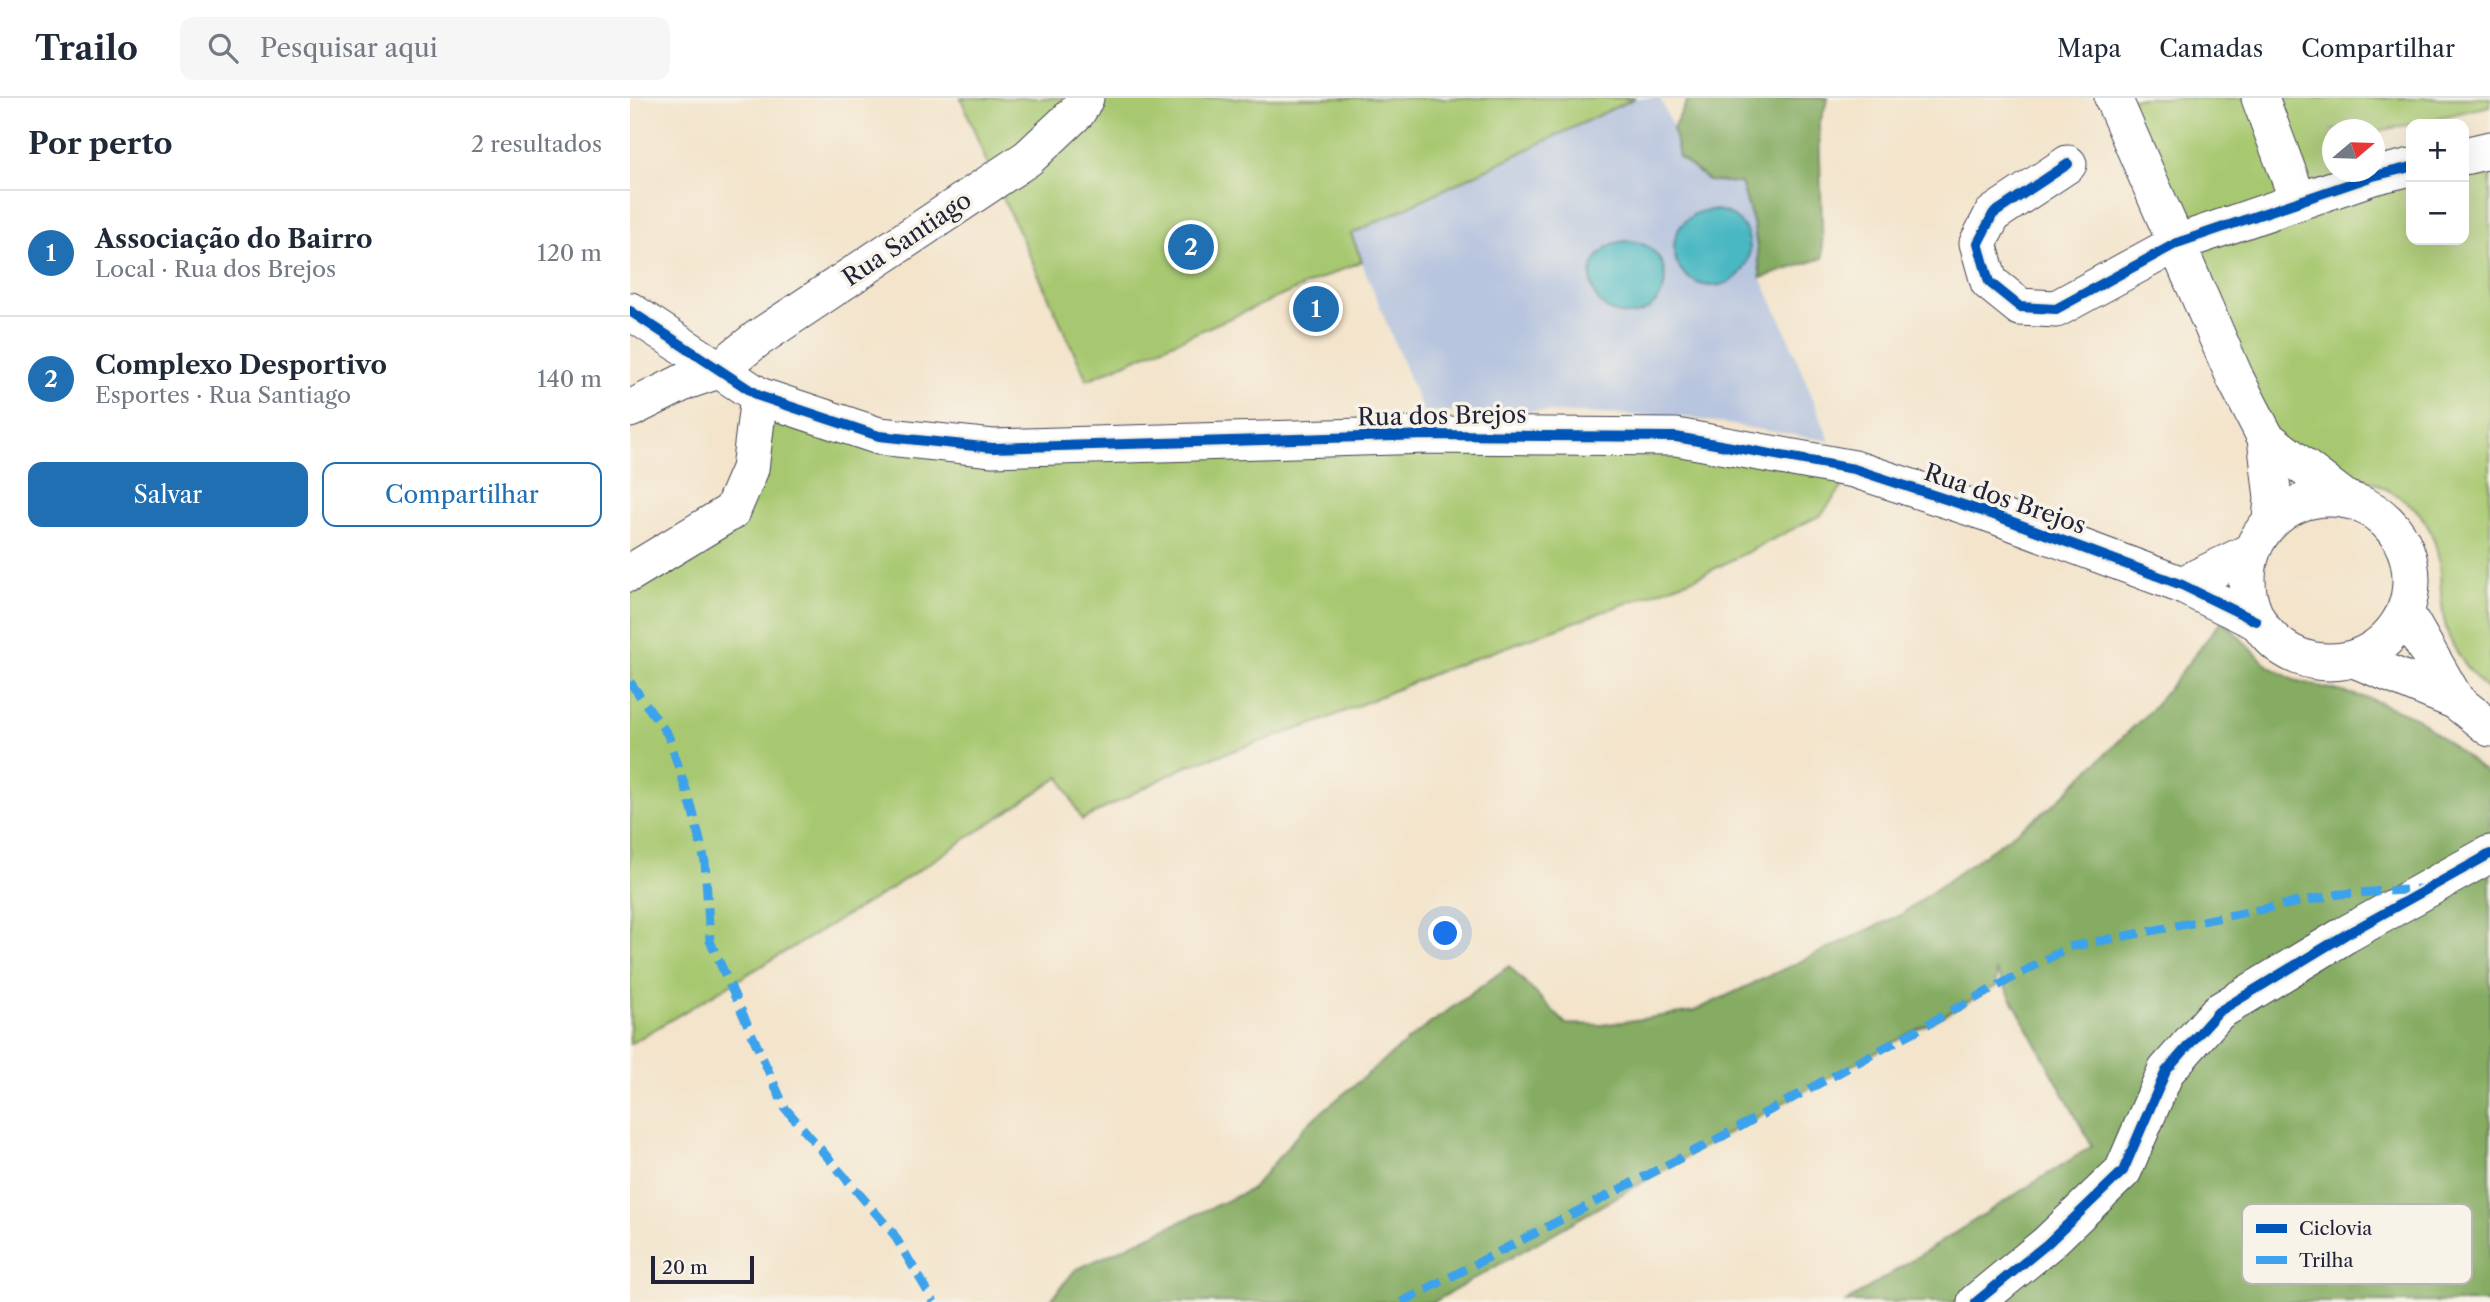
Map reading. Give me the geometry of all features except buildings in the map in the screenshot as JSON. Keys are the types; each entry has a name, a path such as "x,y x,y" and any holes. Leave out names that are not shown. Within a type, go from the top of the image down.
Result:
{"street":[{"name":"Rua Santiago","path":"630,409 686,381 718,370 757,339 1028,158 1077,113 1085,98"},
{"path":"2113,98 2266,438 2273,498 2271,520"},
{"path":"2260,98 2298,200"},
{"path":"2469,155 2490,150"},
{"path":"2068,164 1993,214 1978,243 1989,282 2020,307 2056,309 2177,243 2298,200 2406,168"},
{"name":"Rua dos Brejos","path":"630,311 759,396 879,436 993,447 1428,435 1676,437 1854,469 1994,515 2182,585 2256,621"},
{"path":"630,573 732,511 750,470 759,396"},
{"path":"2266,438 2344,498 2367,506 2387,521 2401,540 2411,576 2405,612 2393,632 2376,649 2354,659 2326,663 2299,657 2274,643 2256,621 2246,587 2250,552 2271,520 2293,505 2318,498 2344,498"},
{"path":"2182,585 2250,552"},
{"path":"2405,612 2456,701"},
{"path":"2354,659 2456,701 2490,728"},
{"path":"1976,1302 2047,1244 2123,1171 2166,1071 2218,1012 2344,935 2490,854"}],"shaded area":[{"path":"1631,98 1660,98 1673,128 1679,157 1709,181 1741,182 1754,226 1761,278 1782,322 1830,441 1684,417 1522,411 1423,412 1350,234"}],"green space":[{"path":"961,98 1635,98 1351,234 1362,261 1087,380 990,170"},
{"path":"1689,98 1828,98 1819,125 1823,258 1761,278 1754,226 1741,183 1709,181 1679,157 1673,128"},
{"path":"2113,98 2490,98 2490,106 2432,119 2406,119 2406,125 2385,130 2385,119 2322,119 2322,182 2385,182 2385,168 2406,166 2406,245 2469,245 2469,152 2490,146 2490,692 2465,664 2450,639 2443,616 2435,542 2419,513 2407,502 2370,481 2266,438"},
{"path":"791,423 879,436 1674,449 1850,477 1821,515 1698,577 1435,673 1319,722 1187,766 1082,820 1060,777 884,893 630,1044 630,573 732,511 772,425"},
{"path":"2222,620 2267,665 2294,680 2371,699 2417,718 2490,776 2490,1302 1846,1302 2092,1146 1996,970 1997,986 1721,1137 1434,1302 1049,1302 1075,1270 1252,1189 1306,1125 1416,1034 1509,966 1566,1024 1602,1025 1694,1011 1900,915 2052,806 2154,707"}],"water":[{"path":"1712,210 1726,213 1739,221 1747,234 1750,248 1747,262 1739,275 1726,283 1712,286 1698,283 1685,275 1677,262 1674,248 1677,234 1685,221 1698,213"},
{"path":"1621,241 1635,241 1649,247 1659,257 1665,278 1663,292 1649,309 1635,315 1621,315 1607,309 1597,299 1591,285 1591,271 1597,257 1607,247"}],"marked path":[{"path":"630,682 668,735 692,808 705,862 710,941 785,1108 893,1233 934,1302"},
{"path":"1402,1302 1721,1137 2069,947 2340,894 2421,889"}],"cycle path":[{"path":"2068,164 1993,214 1978,243 1989,282 2020,307 2056,309 2177,243 2373,176 2406,168"},
{"path":"630,311 759,396 879,436 993,448 1428,435 1676,437 1854,469 1994,515 2182,585 2256,621"},
{"path":"1976,1302 2047,1244 2123,1171 2166,1071 2218,1012 2345,935 2490,854"}],"place":[{"name":"Complexo Desportivo","path":"1191,247"},
{"name":"Associação do Bairro","path":"1316,309"}]}
